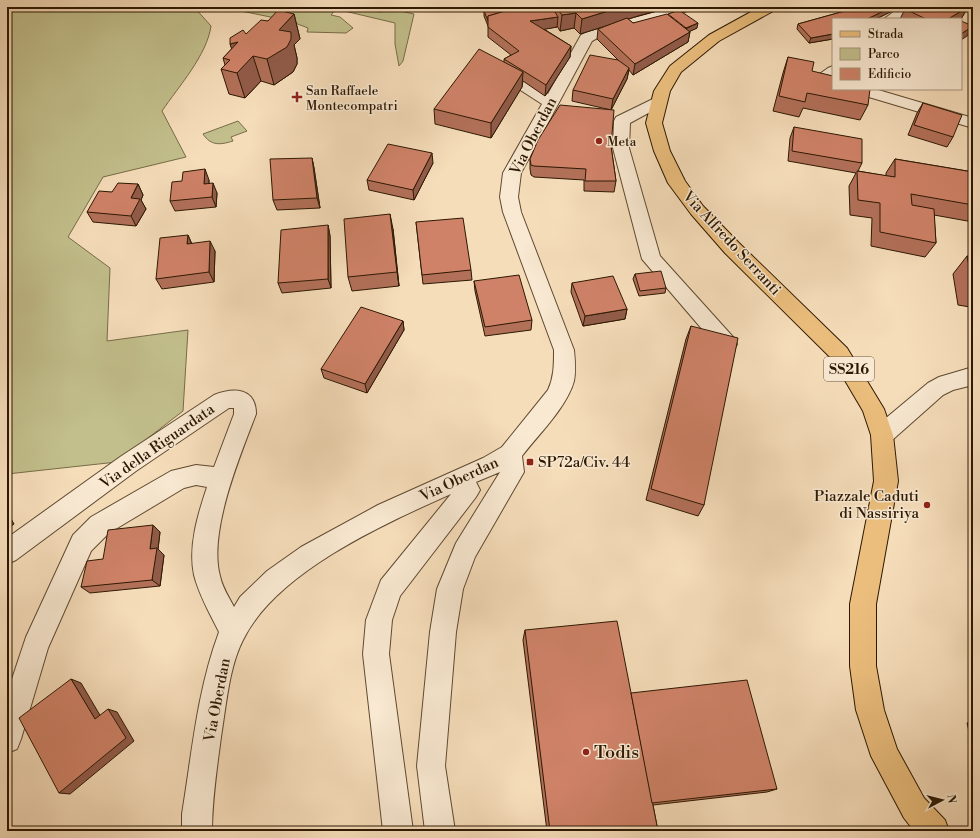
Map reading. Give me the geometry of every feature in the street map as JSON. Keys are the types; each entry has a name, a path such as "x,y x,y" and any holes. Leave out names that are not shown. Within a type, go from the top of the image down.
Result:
{"main road":[{"name":"Via Alfredo Serranti","path":"770,7 714,38 675,69 662,91 654,123 662,151 677,183 697,210 732,248 840,354 873,409 882,435 886,481 863,604 863,666 870,710 885,756 914,808 934,831"}],"street":[{"name":"Via Oberdan","path":"197,831 197,814 216,692 233,632 242,616 255,600 285,573 374,517 491,465 510,454 556,396 563,381 565,366 564,350 509,197 512,173 550,102 569,54 586,38 598,32 686,7"},
{"path":"893,18 907,9"},
{"path":"499,70 550,102"},
{"path":"832,72 822,78 832,82"},
{"path":"861,90 973,123"},
{"path":"659,101 622,121 621,148 651,259 727,344"},
{"path":"882,435 922,399 941,386 954,380 973,376"},
{"name":"Via della Riguardata","path":"7,552 128,464 222,401 232,398 242,402 246,409 209,520 205,547 206,575 233,632"},
{"path":"440,831 431,766 443,632 450,589 465,551 512,472 510,454"},
{"path":"7,739 35,646 82,543 100,525 163,486 179,478 196,476 222,480"},
{"path":"398,831 376,654 379,620 390,589 468,490 461,478"}],"green space":[{"path":"7,7 194,7 211,26 204,48 198,59 162,111 186,157 103,177 68,237 110,268 107,341 188,330 183,411 117,462 7,474"},
{"path":"238,7 350,7 380,12 396,10 414,14 403,61 399,66 395,44 395,23 336,9 331,15 340,17 353,28 346,33 307,32 308,28 290,21 241,11"},
{"path":"238,121 247,131 231,137 233,141 216,144 209,141 203,134"}],"building":[{"path":"505,7 519,7 488,16 488,21 484,11"},
{"path":"519,7 552,7 558,17 530,21 571,46 546,85 504,59 519,51 488,27 488,16"},
{"path":"556,7 621,7 582,19 576,13 562,15"},
{"path":"857,7 892,7 869,18 832,18 832,34 811,38 798,24"},
{"path":"908,7 968,7 950,18 924,18 905,9"},
{"path":"278,10 294,14 279,30 291,32 291,39 287,47 267,59 253,56 237,73 221,69 230,60 223,58 238,42 230,44 230,38 243,30 246,34 261,20 268,21"},
{"path":"679,10 698,23 686,28 668,14"},
{"path":"667,14 690,32 635,64 598,29 627,18 633,23"},
{"path":"962,21 973,26 962,33"},
{"path":"479,49 523,72 491,123 434,109"},
{"path":"590,55 618,60 629,68 613,99 573,90"},
{"path":"788,57 814,62 812,71 832,76 832,90 870,90 868,105 807,93 805,102 779,96"},
{"path":"923,103 962,115 953,137 914,125"},
{"path":"560,105 614,110 611,146 616,181 585,181 586,169 531,165 530,159 538,140"},
{"path":"794,127 862,139 862,163 792,151"},
{"path":"388,144 432,153 413,190 367,180"},
{"path":"312,158 317,198 273,200 270,159"},
{"path":"895,159 973,172 973,205 911,194 912,205 934,209 936,243 880,232 880,203 858,200 857,171 895,177"},
{"path":"205,169 204,184 213,183 212,197 170,201 172,182 182,181 183,172"},
{"path":"118,183 138,184 131,198 140,199 131,216 87,212 99,191 112,192"},
{"path":"390,214 397,272 348,277 344,219"},
{"path":"463,218 471,270 422,275 416,222"},
{"path":"328,225 328,279 278,283 281,230"},
{"path":"188,235 187,244 210,241 209,272 156,279 160,238"},
{"path":"967,256 973,257 973,287"},
{"path":"661,271 666,288 640,291 635,274"},
{"path":"519,275 532,320 485,327 474,281"},
{"path":"613,276 627,309 585,316 572,283"},
{"path":"361,307 403,321 365,384 321,369"},
{"path":"691,326 738,338 704,505 651,489"},
{"path":"153,525 150,549 157,548 152,580 81,587 87,561 103,559 108,530"},
{"name":"Todis","path":"617,621 658,831 550,831 525,630"},
{"path":"71,679 95,719 108,709 126,738 59,793 19,718"},
{"path":"747,680 777,789 652,803 631,693"}],"place":[{"name":"San Raffaele Montecompatri","path":"297,97"},
{"name":"Meta","path":"599,141"},
{"name":"SP72a/Civ. 44","path":"530,462"},
{"name":"Piazzale Caduti di Nassiriya","path":"927,505"},
{"name":"Todis","path":"586,752"}]}
